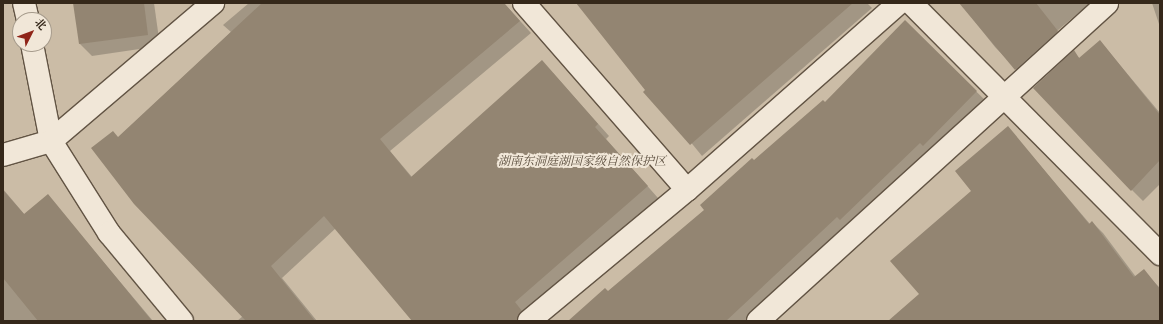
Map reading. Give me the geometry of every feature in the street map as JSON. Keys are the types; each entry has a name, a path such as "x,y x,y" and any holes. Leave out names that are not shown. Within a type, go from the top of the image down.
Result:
{"street":[{"path":"3,155 51,141 213,3"},
{"path":"524,3 687,190"},
{"path":"529,321 687,190 899,3"},
{"path":"911,3 1005,96 1160,254"},
{"path":"758,321 1107,3"},
{"path":"34,52 51,141 109,233 182,321"}],"green space":[{"name":"湖南东洞庭湖国家级自然保护区","path":"3,3 1160,3 1160,321 3,321"}],"building":[{"path":"73,3 144,3 148,35 79,44"},
{"path":"262,3 504,3 520,21 380,139 411,177 542,60 598,124 595,127 648,186 515,302 522,311 517,321 412,321 324,216 271,266 315,321 246,321 134,204 91,148 113,131 118,137"},
{"path":"576,3 853,3 690,145 643,92 645,90"},
{"path":"959,3 1036,3 1058,31 1015,70"},
{"path":"905,20 977,91 923,146 920,143 840,220 837,217 726,321 568,321 605,288 608,291 704,210 700,205 752,158 754,160 823,100 825,102"},
{"path":"1100,40 1160,115 1160,160 1131,191 1033,88 1074,50 1079,58"},
{"path":"1008,126 1089,224 1092,221 1134,277 1144,269 1160,289 1160,321 888,321 919,294 890,261 971,191 955,171"},
{"path":"3,190 24,214 48,194 152,321 38,321 3,278"}]}
